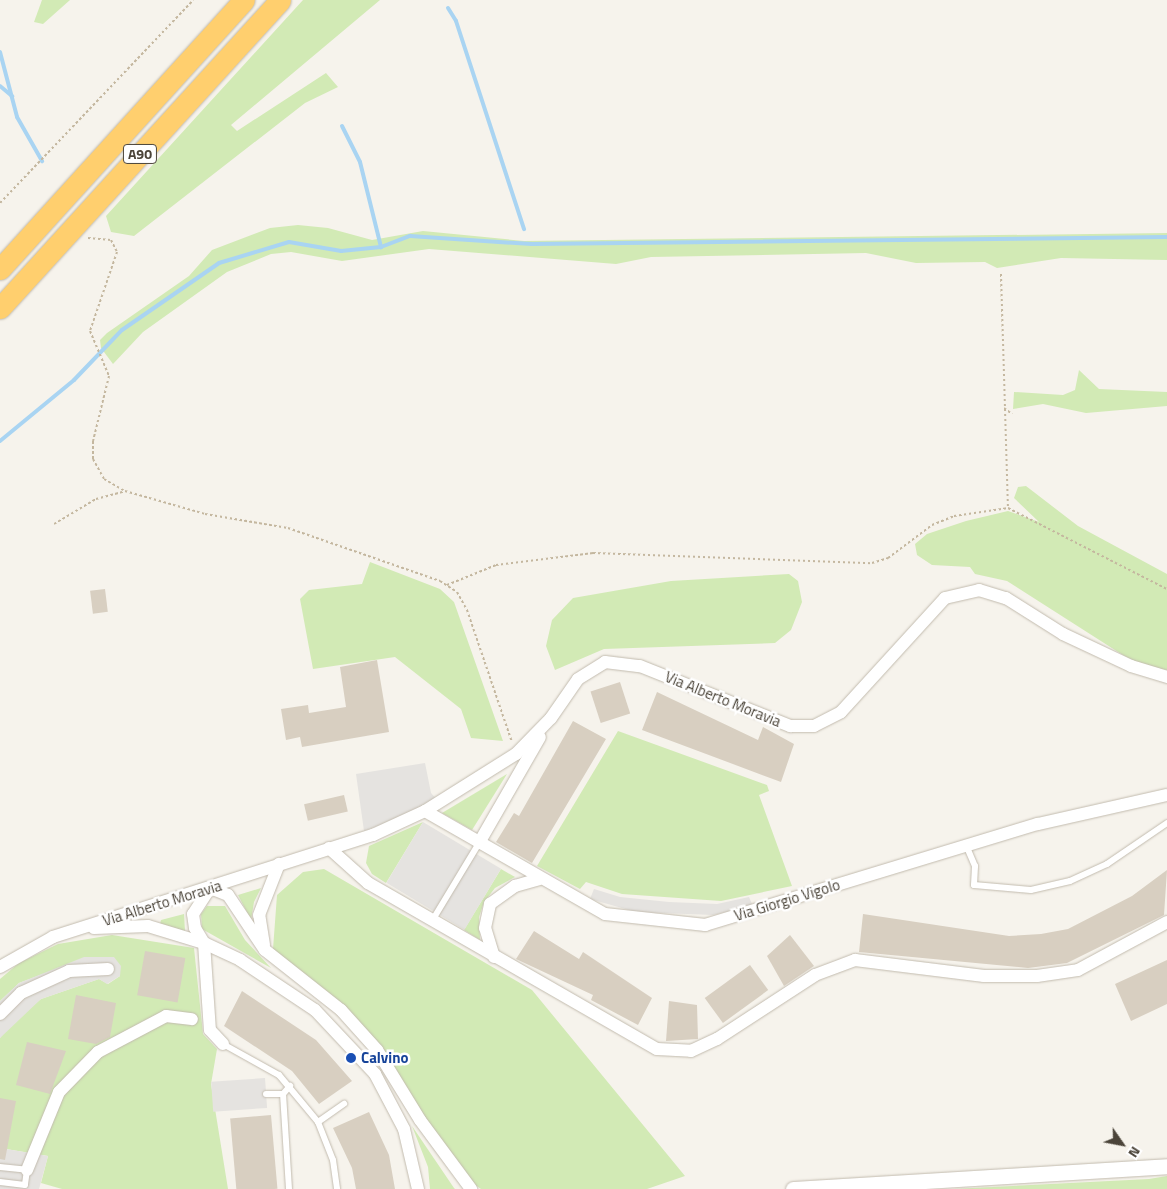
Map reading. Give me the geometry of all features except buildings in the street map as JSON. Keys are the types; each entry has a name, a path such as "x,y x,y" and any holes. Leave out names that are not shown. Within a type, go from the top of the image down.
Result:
{"highway":[{"name":"A90","path":"0,269 244,0"},
{"name":"A90","path":"0,308 280,0"}],"street":[{"name":"Via Alberto Moravia","path":"0,967 52,937 210,888 329,848 425,811 516,754 551,718 578,679 595,667 616,660 790,726 814,726 842,712 945,598 979,590 1006,598 1063,634 1123,662 1167,677"},
{"path":"479,843 551,718"},
{"name":"Via Giorgio Vigolo","path":"425,811 538,878 605,914 704,925 966,845 1167,795"},
{"path":"329,848 368,883 644,1043 691,1051 717,1039 815,975 856,960 984,976 1037,976 1078,970 1167,922"},
{"path":"265,950 260,916 279,864"},
{"path":"494,957 485,928 490,904 515,886 538,878"},
{"path":"223,1044 210,1030 204,943 194,928 193,914 210,888 228,895 265,950 341,1010 377,1050 420,1120 472,1188"},
{"path":"77,929 148,926 204,943 270,978 316,1010 349,1041 375,1074 404,1129 418,1188"},
{"path":"0,1014 21,993 69,971 108,969"},
{"path":"27,1170 58,1092 98,1052 166,1016 192,1019"},
{"path":"793,1189 1167,1166"}],"lane":[{"path":"966,845 975,866 974,885 1031,890 1070,881 1107,864 1167,823"},
{"path":"432,921 479,843"},
{"path":"223,1044 265,1064 290,1086 318,1122 333,1160 337,1189"},
{"path":"289,1189 283,1094 290,1086"},
{"path":"266,1094 283,1094"},
{"path":"318,1122 344,1104"},
{"path":"0,1167 27,1170 25,1184 0,1182"}],"path":[{"path":"0,203 193,0"},
{"path":"88,238 111,240 117,252 90,331 94,345 104,362 109,384 96,421 93,459 104,479 125,491 205,514 288,528 447,585 457,592 467,610 516,754"},
{"path":"1001,274 1008,508"},
{"path":"1004,408 1012,414"},
{"path":"54,524 96,499 125,491"},
{"path":"447,585 496,565 593,554 872,563 888,558 932,525 954,516 1008,508 1167,589"}],"green space":[{"path":"42,0 70,0 43,24 34,22"},
{"path":"303,0 380,0 231,125 237,131 326,73 338,87 305,103 134,236 111,232 106,216"},
{"path":"298,225 328,228 372,240 423,231 524,241 1167,233 1167,260 1061,258 997,268 985,262 916,263 866,253 651,257 616,264 429,249 342,261 291,252 271,254 227,272 143,332 113,364 101,348 100,340 107,333 189,276 212,250 270,228"},
{"path":"1079,370 1099,389 1167,392 1167,406 1086,413 1043,404 1013,409 1014,392 1063,395 1075,390"},
{"path":"1026,486 1078,526 1167,574 1167,670 1140,666 1007,581 975,574 970,567 932,565 917,555 915,544 927,534 966,521 1008,511 1039,522 1014,498 1018,487"},
{"path":"370,562 440,589 454,602 503,741 471,738 461,709 395,657 313,669 300,599 309,590 362,584"},
{"path":"789,574 798,581 802,602 791,630 775,643 604,649 555,670 546,646 552,620 573,598 671,581"},
{"path":"618,731 767,785 769,791 759,795 792,886 721,901 622,894 586,882 580,889 537,866"},
{"path":"507,774 472,830 442,813"},
{"path":"423,822 386,883 372,874 366,863 369,846"},
{"path":"324,869 532,990 685,1176 647,1189 481,1189 458,1173 377,1050 273,949 277,895 303,872"},
{"path":"501,869 515,877 495,888 484,902 479,917 480,940 464,930"},
{"path":"261,888 254,902 251,920 238,895"},
{"path":"207,906 225,906 245,940 271,968 202,929 201,914"},
{"path":"184,914 185,931 160,924 161,920"},
{"path":"112,935 194,948 203,1034 217,1049 211,1084 228,1189 62,1189 41,1183 48,1156 0,1148 0,1038 8,1026 41,999 99,979 108,984 120,976 43,974 19,983 0,1001 0,979 19,963 58,944"},
{"path":"412,1126 455,1189 430,1189 428,1167"},
{"path":"1167,1176 1167,1189 952,1189 1149,1179"}],"shaded area":[{"path":"425,763 431,793 440,803 364,831 356,774"},
{"path":"423,822 501,869 464,930 386,883"},
{"path":"594,889 620,897 669,902 717,904 749,897 753,906 713,915 636,912 590,899"},
{"path":"84,957 114,957 121,966 120,976 107,984 99,979 41,999 0,1038 0,1001 19,983"},
{"path":"265,1078 267,1108 213,1112 211,1082"},
{"path":"0,1148 48,1156 39,1189 0,1189"}],"waterway":[{"path":"448,8 456,21 524,229"},
{"path":"0,52 17,117 42,161"},
{"path":"0,86 12,96"},
{"path":"342,126 360,162 381,247"},
{"path":"0,441 74,380 122,330 219,263 289,242 341,251 381,247 410,236 532,244 1167,237"}],"place":[{"name":"Calvino","path":"351,1058"}]}
